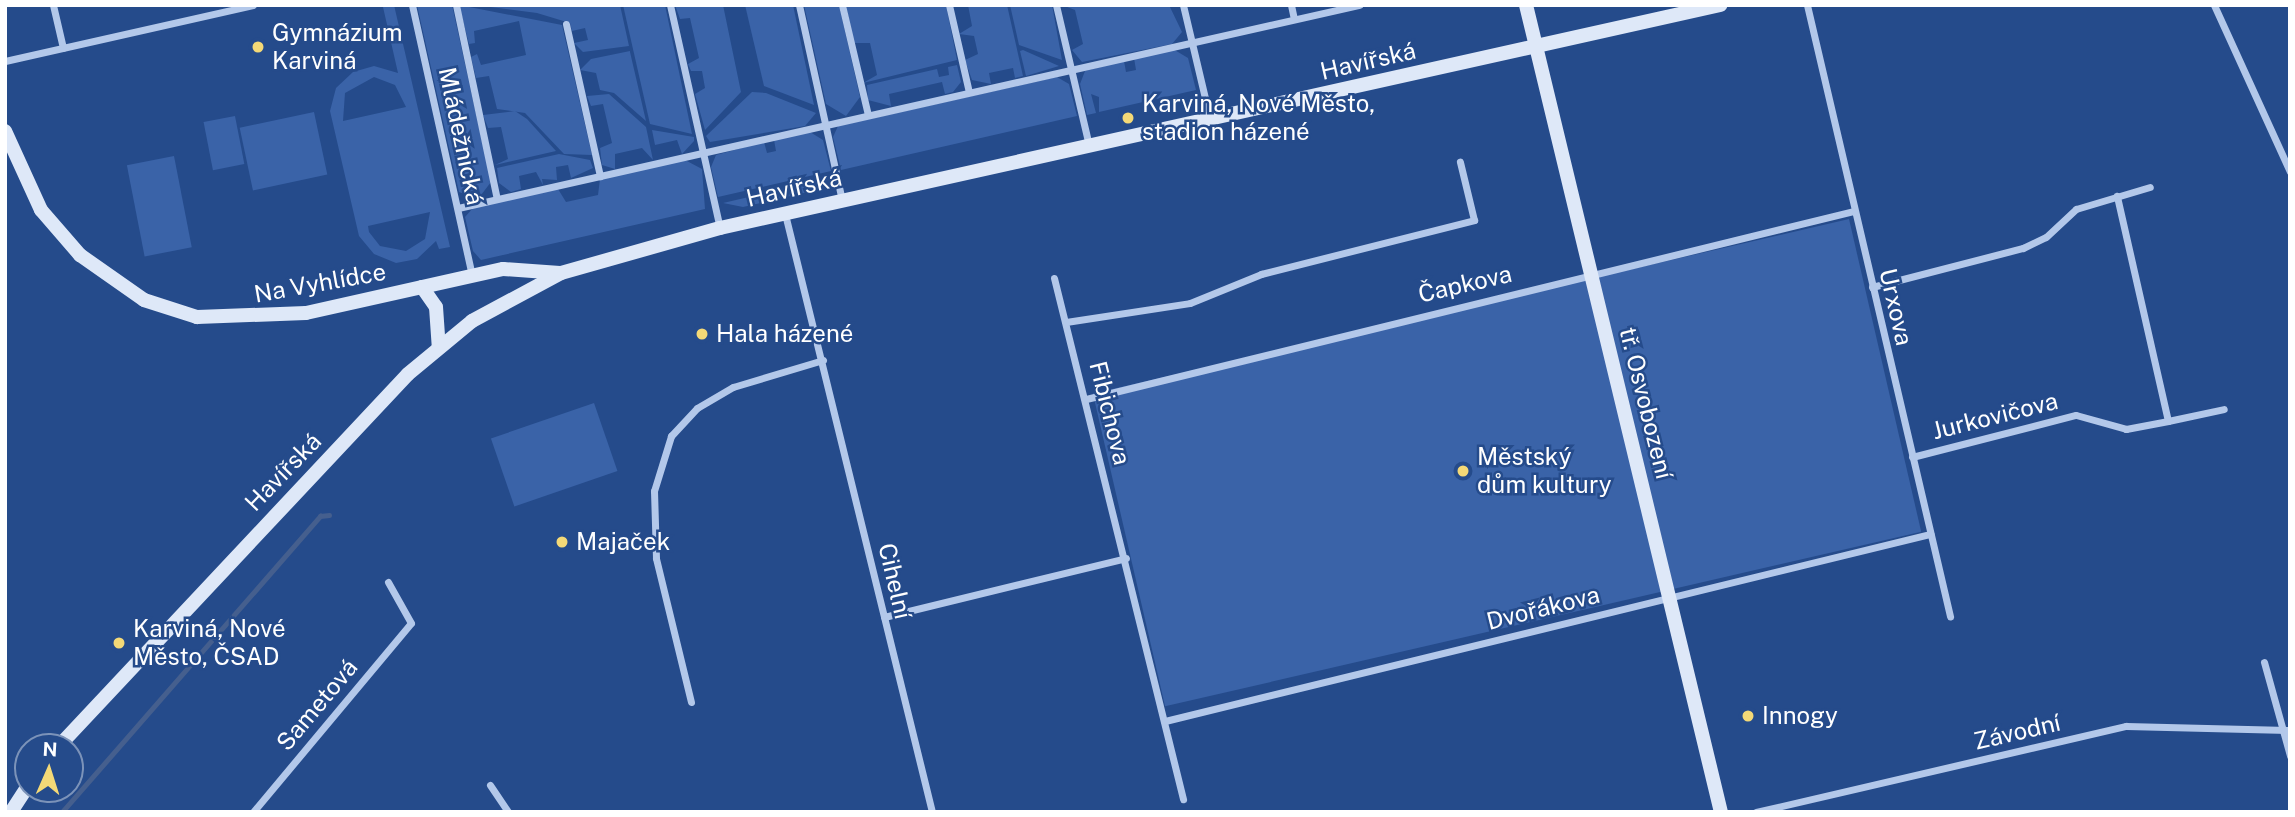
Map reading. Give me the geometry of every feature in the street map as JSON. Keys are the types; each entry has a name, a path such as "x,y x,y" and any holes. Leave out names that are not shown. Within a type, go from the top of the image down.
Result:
{"street":[{"path":"53,5 63,48"},
{"path":"5,61 253,5"},
{"name":"Mládežnická","path":"412,5 472,276"},
{"name":"Mládežnická","path":"456,5 498,199"},
{"path":"670,5 720,228"},
{"path":"799,5 842,201"},
{"path":"842,5 868,115"},
{"path":"950,5 969,92"},
{"path":"1056,5 1089,146"},
{"path":"1183,5 1210,119"},
{"path":"1291,5 1294,19"},
{"path":"458,208 1359,5"},
{"name":"tř. Osvobození","path":"1526,5 1721,812"},
{"name":"Havířská","path":"71,733 439,346 506,299 561,273 720,228 1720,5"},
{"name":"Urxova","path":"1807,5 1950,616"},
{"path":"2214,5 2290,172"},
{"path":"566,24 600,176"},
{"name":"Na Vyhlídce","path":"5,131 41,210 80,255 144,300 197,317 266,318 519,268 561,273"},
{"path":"1066,322 1190,303 1261,274 1474,220 1460,162"},
{"path":"1872,287 2023,248 2046,237 2076,209 2150,187"},
{"path":"2117,196 2168,421"},
{"name":"Čapkova","path":"1087,399 1591,273 1854,211"},
{"name":"Cihelní","path":"785,214 932,812"},
{"name":"Fibichova","path":"1054,278 1087,399 1183,799"},
{"path":"422,287 436,307 439,346"},
{"path":"691,702 656,558 654,491 671,436 697,408 733,387 823,360"},
{"name":"Jurkovičova","path":"1912,457 2076,415 2126,429 2224,409"},
{"name":"Dvořákova","path":"1165,721 1930,534"},
{"path":"884,617 1126,558"},
{"name":"Sametová","path":"253,812 411,623 388,582"},
{"path":"2264,662 2287,731 2290,756"},
{"name":"Závodní","path":"1756,812 2126,726 2287,731"},
{"path":"491,785 508,812"}],"shaded area":[{"path":"394,5 450,247 439,249 436,241 417,259 396,263 374,254 359,236 330,111 336,88 353,72 374,66 398,73 383,7","holes":["374,77 395,85 406,107 343,121 345,93","430,212 425,239 406,251 380,246 369,232 368,226"]},
{"path":"417,5 452,5 491,182 478,199 459,192"},
{"path":"459,5 562,25 592,155 564,154 525,113 497,109 489,76 476,78 471,57 477,54 481,65 526,55 519,21 474,31 475,43 469,44"},
{"path":"475,5 620,5 629,46 583,52 574,43 588,40 585,28 572,31 570,23 537,13"},
{"path":"623,5 665,5 692,134 650,124"},
{"path":"675,5 723,5 741,92 705,130 695,94 705,88 702,71 691,71 688,64 699,58 690,18 680,19"},
{"path":"745,5 793,5 814,105 764,86"},
{"path":"804,5 839,5 860,97 846,116 826,104"},
{"path":"846,5 946,5 957,60 863,83 877,75 870,43 854,43"},
{"path":"968,5 1007,5 1023,76 1015,78 1013,68 989,73 991,84 972,80 965,60 978,54 974,36 959,34 972,26"},
{"path":"1010,5 1052,5 1062,60 1019,45"},
{"path":"1062,5 1169,5 1182,32 1172,44 1082,62 1072,50 1083,44 1075,10"},
{"path":"1173,49 1188,58 1196,90 1099,112 1099,97 1091,94 1096,113 1087,115 1080,84 1085,71 1124,61 1126,72 1136,70 1134,58"},
{"path":"1023,50 1059,66 1026,76 1020,51"},
{"path":"630,51 646,121 614,93 600,90 596,73 580,70 591,59"},
{"path":"957,65 961,82 953,92 945,94 942,82 889,94 891,106 868,100 867,85 937,69 939,77 949,75 948,67"},
{"path":"1057,77 1069,84 1077,116 841,170 833,137 838,126"},
{"path":"752,92 766,93 816,113 805,126 710,142 706,136"},
{"path":"609,94 646,127 653,160 642,148 615,154 615,169 602,165 600,148 612,143 603,104 591,106 587,96"},
{"path":"515,111 527,119 556,151 495,165 508,159 501,127 488,128 483,115"},
{"path":"314,112 327,175 253,190 240,128"},
{"path":"235,116 244,164 213,170 204,122"},
{"path":"652,130 694,137 694,141 682,154 677,140 655,145"},
{"path":"810,132 823,140 831,171 718,197 711,167 716,155 764,142 767,153 776,151 774,140"},
{"path":"559,154 590,160 593,168 571,178 568,165 556,167 557,180 542,179 543,185 536,172 519,176 521,189 511,192 499,183 497,168"},
{"path":"174,156 192,247 145,256 127,165"},
{"path":"685,160 702,169 705,209 481,260 473,251 465,217 473,208 558,189 566,202 598,195 600,179"},
{"path":"830,178 812,191 743,207 723,203"},
{"path":"1849,219 1921,532 1165,706 1093,394"},
{"path":"594,403 617,471 514,507 491,438"}],"waterway":[{"path":"62,812 320,516 329,515"}],"place":[{"name":"Gymnázium Karviná","path":"258,47"},
{"name":"Karviná, Nové Město, stadion házené","path":"1128,118"},
{"name":"Hala házené","path":"702,334"},
{"name":"Městský dům kultury","path":"1463,471"},
{"name":"Majaček","path":"562,542"},
{"name":"Karviná, Nové Město, ČSAD","path":"119,643"},
{"name":"Innogy","path":"1748,716"}]}
